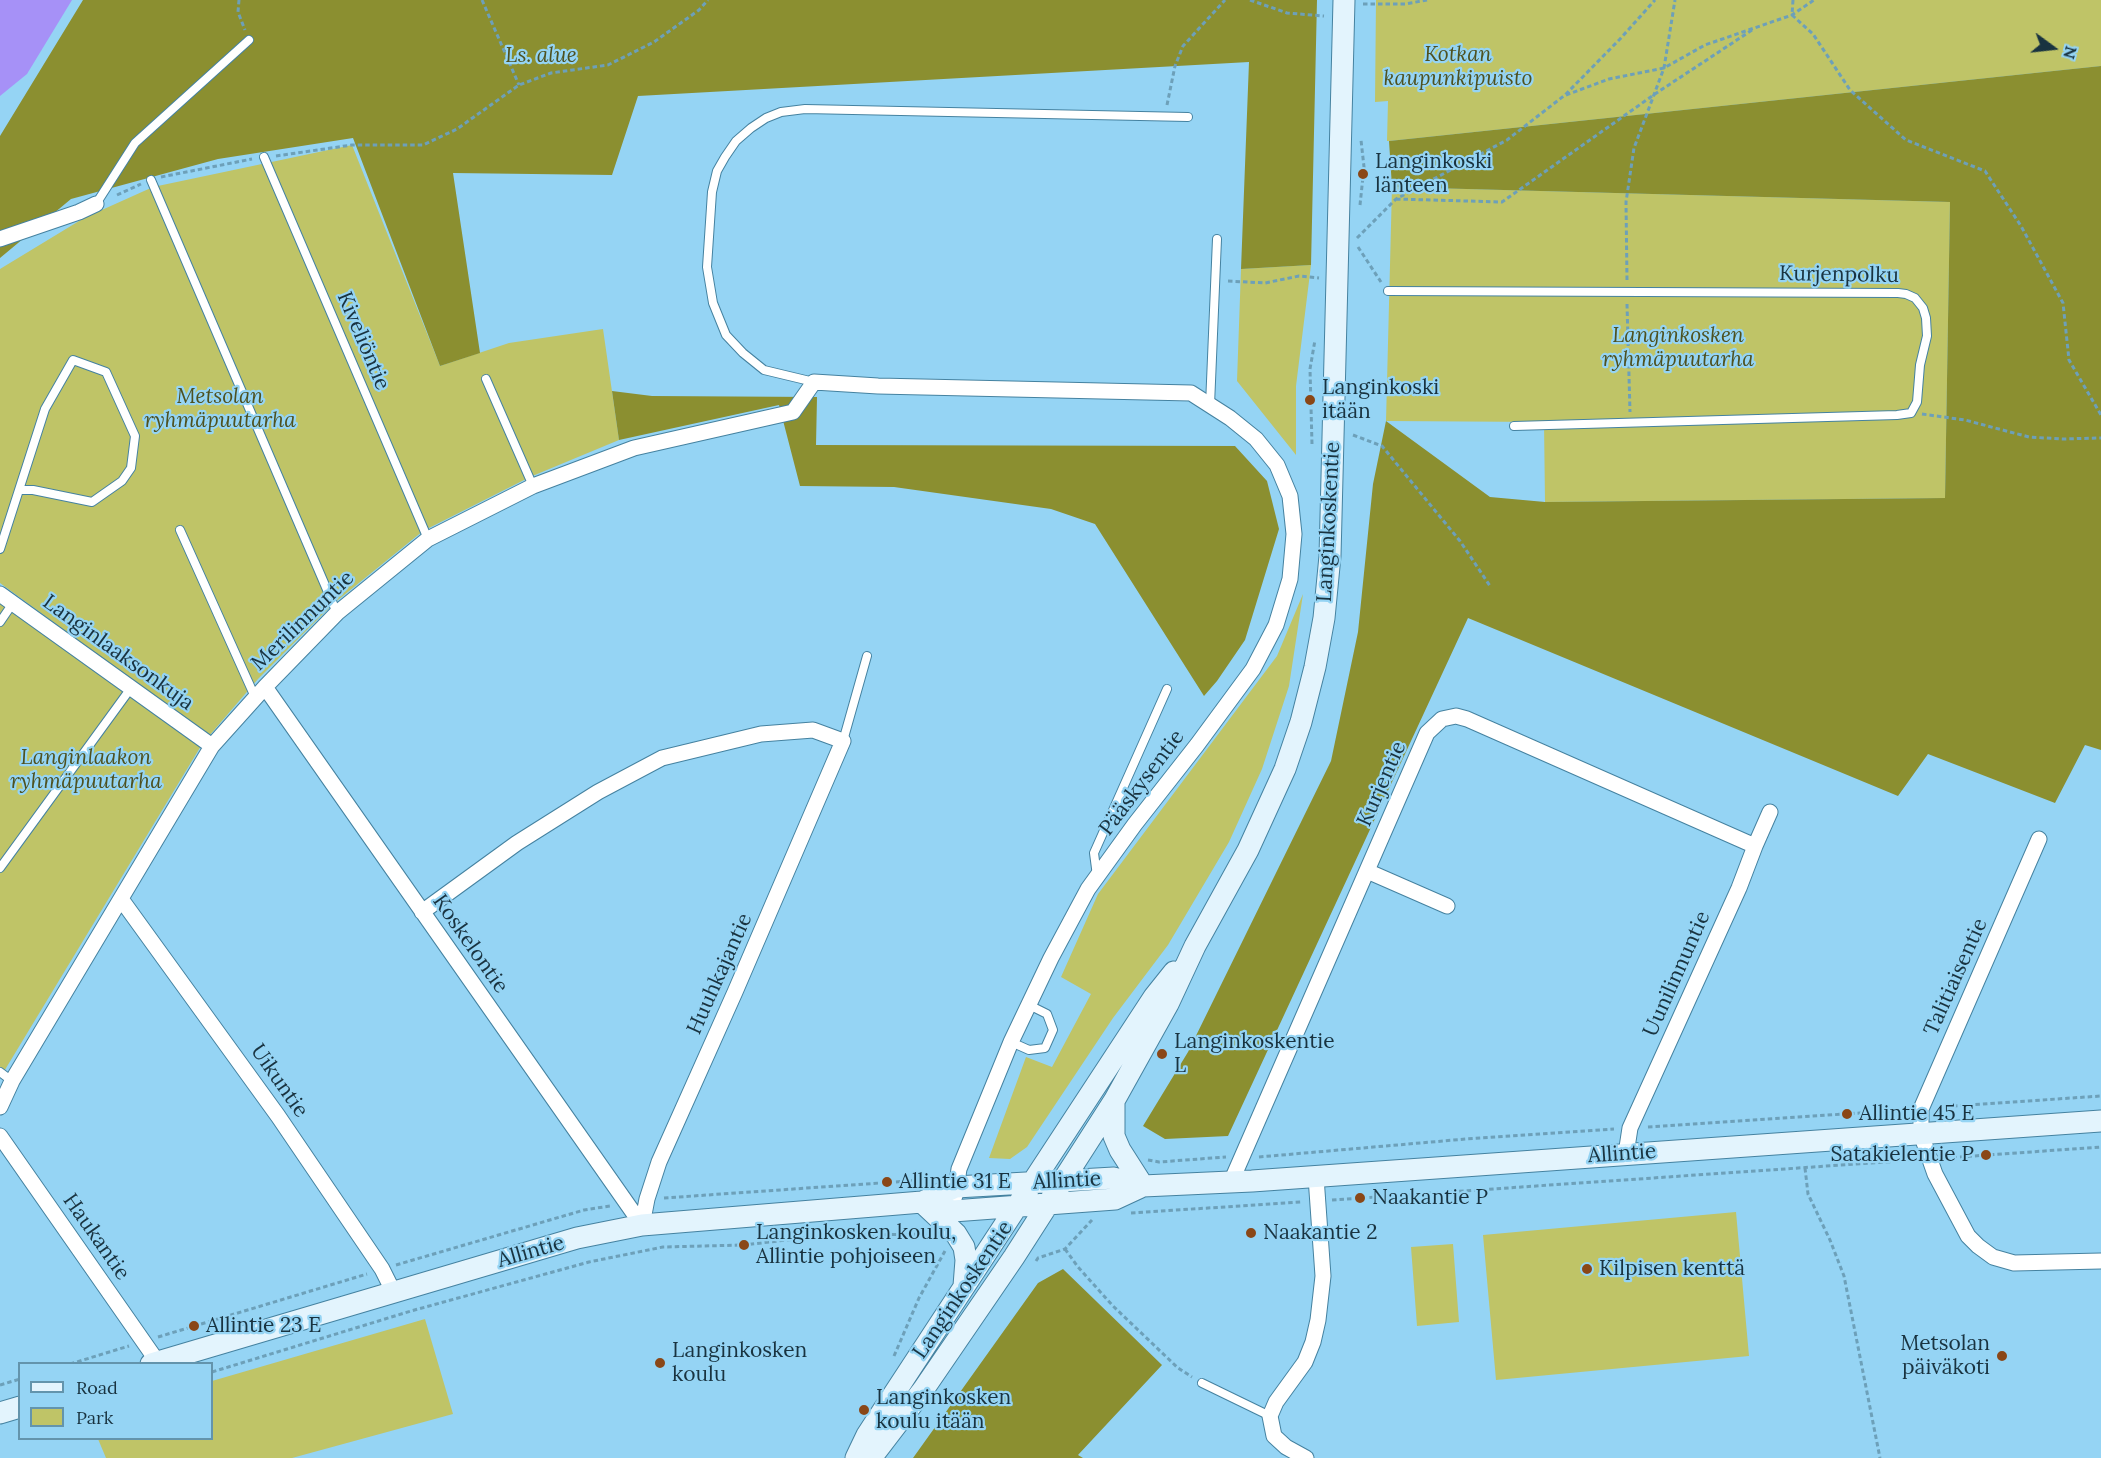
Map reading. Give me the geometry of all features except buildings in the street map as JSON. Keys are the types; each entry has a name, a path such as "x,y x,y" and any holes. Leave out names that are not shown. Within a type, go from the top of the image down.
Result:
{"street":[{"name":"Langinkoskentie","path":"871,1458 922,1390 1048,1204 1114,1101 1168,1004 1195,946 1248,850 1285,769 1301,722 1324,618 1330,556 1351,2"},
{"path":"0,239 96,204"},
{"name":"Pääskysentie","path":"814,382 878,386 1191,393 1256,439 1277,465 1290,496 1294,534 1290,579 1276,625 1253,669 1088,889 1056,948 1011,1042 959,1169 950,1229"},
{"name":"Merilinnuntie","path":"0,1107 6,1077 121,899 212,746 260,692 337,613 428,539 533,486 634,448 793,412 814,382"},
{"name":"Langinlaaksonkuja","path":"0,594 212,746"},
{"name":"Koskelontie","path":"260,692 422,912 642,1225"},
{"name":"Kurjentie","path":"1231,1182 1427,733 1442,719 1456,716 1755,846"},
{"path":"422,912 517,843 598,792 662,758 761,734 813,730 843,741"},
{"name":"Huuhkajantie","path":"642,1225 647,1199 659,1162 843,741"},
{"name":"Uunilinnuntie","path":"1626,1154 1630,1128 1734,899 1770,812"},
{"name":"Talitiaisentie","path":"1921,1134 1922,1109 2039,839"},
{"path":"1367,871 1447,906"},
{"name":"Uikuntie","path":"121,899 278,1116 382,1269 394,1293"},
{"name":"Langinkoskentie","path":"856,1458 867,1435 1155,997 1195,946"},
{"path":"1114,1101 1114,1136 1120,1150 1143,1186"},
{"name":"Allintie","path":"154,1362 577,1238 642,1225 922,1202 956,1187 1114,1178 1143,1186 1231,1182 2101,1121"},
{"path":"1921,1134 1935,1174 1968,1236 1993,1257 2014,1263 2031,1264 2101,1261"},
{"name":"Haukantie","path":"0,1136 154,1362"},
{"path":"1306,1458 1286,1447 1275,1436 1271,1429 1270,1416 1276,1402 1305,1362 1318,1320 1323,1276 1316,1177"},
{"name":"Allintie","path":"950,1229 1018,1206 1115,1198 1143,1186"},
{"path":"922,1202 950,1229 964,1248 966,1260 964,1287"},
{"path":"0,1413 18,1408"}],"lane":[{"path":"96,204 135,143 249,40"},
{"path":"814,382 764,370 726,335 713,303 706,267 712,192 717,171 725,157 736,141 751,128 781,112 805,109 1188,117"},
{"name":"Kiveliöntie","path":"264,157 428,539"},
{"path":"151,180 337,613"},
{"path":"1210,405 1217,239"},
{"name":"Kurjenpolku","path":"1388,291 1906,294 1915,298 1923,308 1927,336 1920,365 1917,402 1911,413"},
{"path":"0,549 45,409 73,360 106,372 135,436 131,468 122,481 92,502 33,489 20,490"},
{"path":"486,379 533,486"},
{"path":"1514,426 1911,413"},
{"path":"180,530 260,692"},
{"path":"0,622 13,603"},
{"name":"Huuhkajantie","path":"843,741 867,656"},
{"path":"0,868 131,688"},
{"path":"1097,877 1094,854 1167,689"},
{"path":"1011,1042 1029,1050 1044,1048 1053,1030 1047,1014 1029,1005"},
{"path":"1202,1383 1270,1416"}],"path":[{"path":"239,0 238,12 249,40"},
{"path":"482,0 519,85"},
{"path":"96,204 151,180 264,157 352,145 423,145 457,129 519,85 551,73 608,65 654,42 699,10 708,0"},
{"path":"1165,116 1175,66 1183,46 1225,0"},
{"path":"1250,0 1287,13 1327,16"},
{"path":"1351,2 1405,4 1427,0"},
{"path":"1388,291 1354,240 1396,199 1507,140 1564,95 1655,0"},
{"path":"1630,422 1626,201 1634,148 1664,68 1675,0"},
{"path":"1792,15 1793,0"},
{"path":"1564,95 1609,79 1664,68 1705,45 1792,15 1814,0"},
{"path":"1792,15 1813,34 1850,90 1906,140 1984,171 2021,226 2063,303 2069,360 2101,415"},
{"path":"1396,199 1502,202 1655,94 1752,30"},
{"path":"1215,281 1265,283 1299,276 1321,278"},
{"path":"1314,454 1310,430 1310,369 1315,339"},
{"path":"1911,413 1965,420 2030,437 2101,438"},
{"path":"1347,434 1382,446 1460,541 1490,586"},
{"path":"1122,1214 2101,1147"},
{"path":"1805,1168 1808,1194 1844,1276 1880,1458"},
{"path":"892,1361 950,1229"},
{"path":"213,1372 422,1308 589,1262 663,1247 744,1245 804,1238 872,1235 921,1234 931,1237"},
{"path":"1065,1249 1113,1306 1178,1368 1202,1383"},
{"path":"0,1385 18,1380"}],"green space":[{"name":"Ls. alue","path":"83,0 1317,0 1311,265 1241,269 1249,62 638,96 612,175 453,173 480,353 440,366 353,138 218,159 71,199 0,258 0,136"},
{"name":"Kotkan kaupunkipuisto","path":"1376,0 2101,0 2101,66 1387,141 1388,101 1375,102"},
{"path":"2101,66 2101,750 2085,745 2055,803 1928,754 1898,796 1468,618 1228,1136 1165,1139 1143,1126 1188,1052 1331,761 1358,632 1373,484 1386,421 1490,497 1545,502 1945,498 1950,202 1392,187 1389,141"},
{"name":"Metsolan ryhmäpuutarha","path":"352,145 440,366 509,343 603,329 619,440 530,477 423,531 333,604 258,679 209,736 0,583 0,269 84,218 153,187"},
{"name":"Langinkosken ryhmäpuutarha","path":"1392,187 1950,202 1945,498 1545,502 1544,422 1386,421"},
{"path":"1311,265 1296,386 1296,455 1237,381 1241,269"},
{"path":"612,391 652,396 817,397 816,445 1235,446 1267,481 1279,529 1245,640 1204,696 1095,524 1051,509 894,487 800,486 779,405 619,440"},
{"path":"1303,594 1289,686 1262,769 1229,842 1168,945 1113,1018 1027,1147 1010,1159 989,1158 1026,1057 1052,1067 1091,994 1061,977 1098,894 1277,656"},
{"name":"Langinlaakon ryhmäpuutarha","path":"0,601 201,746 0,1078"},
{"path":"1736,1212 1749,1356 1496,1380 1483,1235"},
{"path":"1453,1244 1459,1322 1417,1326 1411,1247"},
{"path":"1063,1269 1162,1365 1078,1455 1083,1458 913,1458 1038,1283"},
{"path":"425,1319 453,1414 292,1458 106,1458 98,1440 213,1440 213,1381"}],"shaded area":[{"path":"0,0 72,0 27,74 0,96"}],"place":[{"name":"Langinkoski länteen","path":"1363,174"},
{"name":"Langinkoski itään","path":"1310,400"},
{"name":"Langinkoskentie L","path":"1162,1054"},
{"name":"Allintie 45 E","path":"1847,1114"},
{"name":"Satakielentie P","path":"1986,1155"},
{"name":"Allintie 31 E","path":"887,1182"},
{"name":"Naakantie P","path":"1360,1198"},
{"name":"Naakantie 2","path":"1251,1233"},
{"name":"Langinkosken koulu, Allintie pohjoiseen","path":"744,1245"},
{"name":"Kilpisen kenttä","path":"1587,1269"},
{"name":"Allintie 23 E","path":"194,1326"},
{"name":"Metsolan päiväkoti","path":"2002,1356"},
{"name":"Langinkosken koulu","path":"660,1363"},
{"name":"Langinkosken koulu itään","path":"864,1410"}]}
